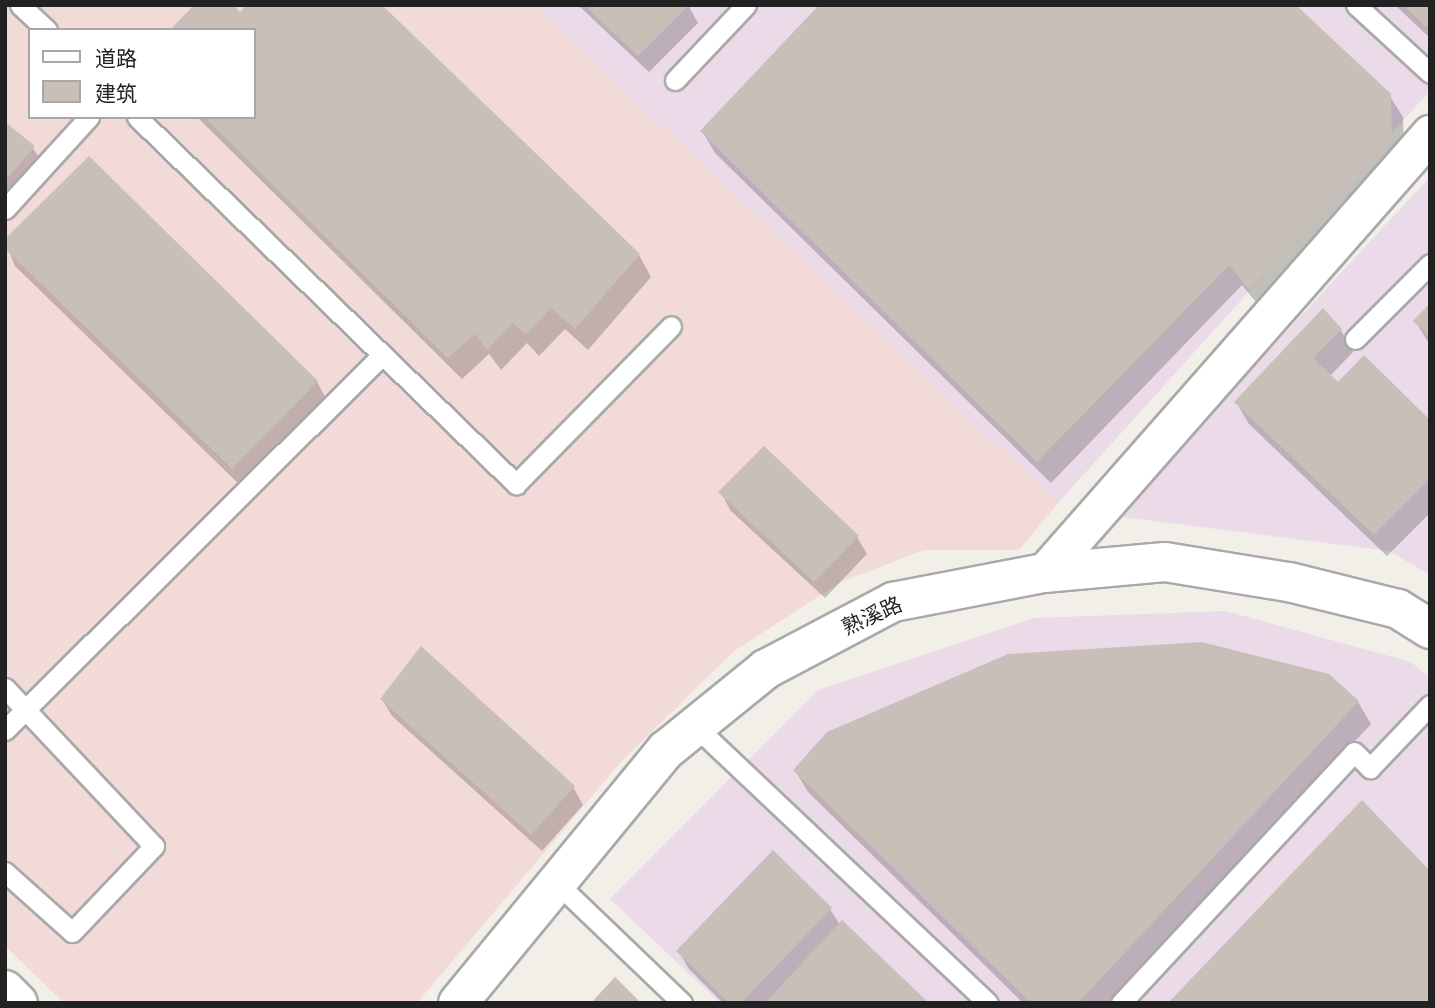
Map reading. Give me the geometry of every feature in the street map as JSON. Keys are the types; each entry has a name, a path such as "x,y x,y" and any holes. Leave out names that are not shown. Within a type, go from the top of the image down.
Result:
{"street":[{"path":"1044,573 1430,134"},
{"name":"熟溪路","path":"458,1003 666,750 766,669 893,602 1044,573 1165,562 1289,582 1398,609 1430,629"},
{"path":"5,990 18,1003"}],"lane":[{"path":"20,5 45,28"},
{"path":"675,80 746,5"},
{"path":"1356,5 1430,74"},
{"path":"5,209 87,119"},
{"path":"139,119 516,484 671,326"},
{"path":"1354,339 1430,264"},
{"path":"5,730 382,355"},
{"path":"5,688 154,846 72,932 5,872"},
{"path":"1121,1003 1354,752 1370,768 1430,705"},
{"path":"695,726 988,1003"},
{"path":"557,883 682,1003"}],"shaded area":[{"path":"5,5 535,5 1058,503 1019,550 924,550 841,582 734,651 620,763 417,1003 64,1003 5,946"},
{"path":"535,5 1430,5 1430,91 1058,503"},
{"path":"1430,177 1430,575 1389,551 1115,516"},
{"path":"1226,611 1411,662 1430,678 1430,1003 720,1003 610,899 818,690 1034,618"}],"building":[{"path":"194,5 234,5 240,12 246,5 382,5 640,254 575,329 551,308 526,335 513,323 487,350 475,334 448,358 206,119 256,119 256,28 172,28"},
{"path":"584,5 689,5 638,56"},
{"path":"819,5 1296,5 1391,94 1392,139 1249,290 1229,265 1037,462 700,131"},
{"path":"1403,5 1430,5 1430,23 1426,27"},
{"path":"5,122 35,146 5,181"},
{"path":"89,156 318,381 232,469 5,249 5,239"},
{"path":"1430,303 1430,337 1413,321"},
{"path":"1323,308 1342,329 1313,358 1338,382 1364,355 1430,420 1430,479 1374,535 1234,402"},
{"path":"764,446 859,536 814,582 718,492"},
{"path":"1202,642 1329,674 1359,701 1078,1003 1031,1003 793,770 827,732 1008,654"},
{"path":"421,646 575,786 531,835 380,699"},
{"path":"1362,800 1430,871 1430,998 1426,1003 1168,1003"},
{"path":"773,850 832,908 741,1003 729,1003 676,951"},
{"path":"842,920 929,1003 765,1003"},
{"path":"615,977 641,1003 591,1003"}]}
